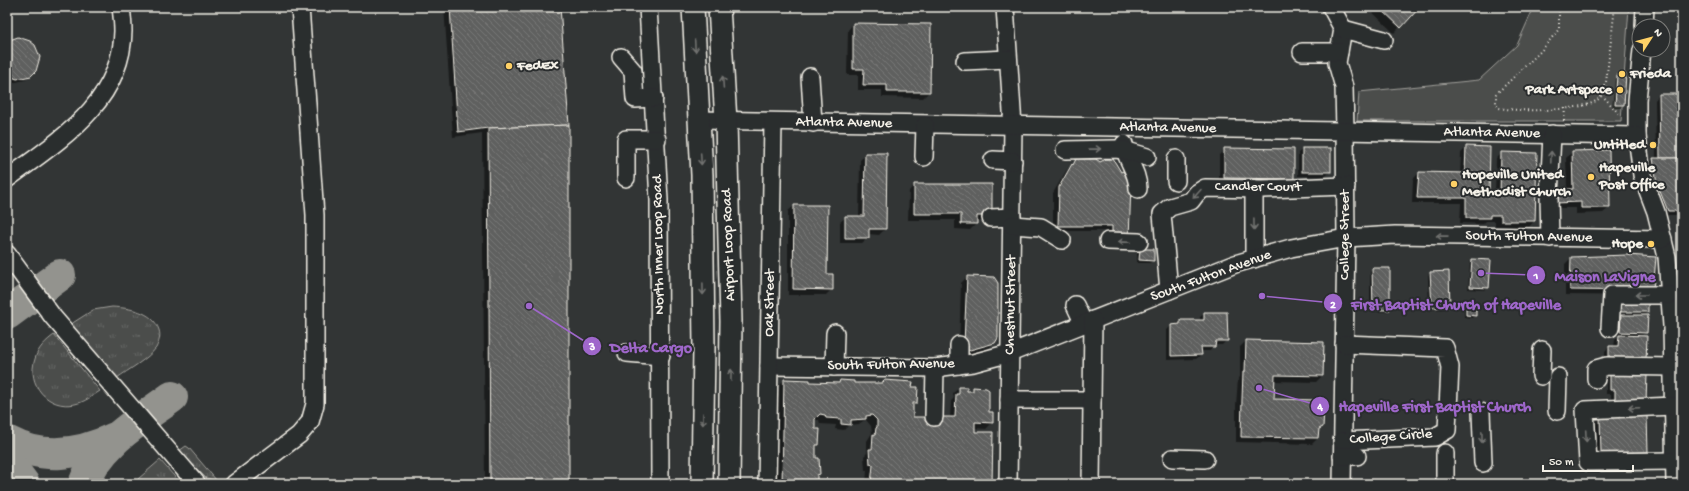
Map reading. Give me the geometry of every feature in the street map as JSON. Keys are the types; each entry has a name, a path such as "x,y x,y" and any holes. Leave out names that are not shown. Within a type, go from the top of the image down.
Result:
{"main road":[{"name":"Airport Loop Road","path":"693,7 702,175 704,348 702,484"},
{"name":"Airport Loop Road","path":"718,7 726,121 731,321 729,484"}],"street":[{"path":"7,179 78,125 96,106 110,82 119,60 123,32 121,7"},
{"path":"234,484 299,435 310,422 315,404 315,215 300,7"},
{"name":"North Inner Loop Road","path":"648,7 657,139 659,200 661,356 660,484"},
{"name":"Chestnut Street","path":"1005,7 1013,126 1012,221 1005,259 1010,353 1008,484"},
{"path":"1331,7 1344,29 1384,40"},
{"path":"1645,18 1646,7"},
{"name":"College Street","path":"1342,484 1347,451 1344,344 1346,186 1344,87 1337,63 1344,29"},
{"path":"1302,52 1339,52"},
{"path":"622,57 633,71 635,99 654,98"},
{"path":"1641,58 1637,100 1637,136 1642,175 1656,212 1667,257 1670,295 1675,484"},
{"path":"965,61 1008,59"},
{"path":"810,77 813,123"},
{"name":"Atlanta Avenue","path":"699,120 813,123 850,128 925,125 1345,130 1637,136"},
{"name":"Oak Street","path":"767,484 773,122"},
{"path":"924,157 925,125"},
{"path":"1124,128 1124,150 1138,178 1138,189"},
{"path":"1545,240 1552,134"},
{"path":"626,178 626,139 657,139"},
{"path":"1065,150 1124,150 1147,157"},
{"path":"1176,159 1176,181"},
{"path":"993,160 1013,160"},
{"name":"Candler Court","path":"1169,290 1162,214 1170,207 1191,201 1197,193 1205,188 1254,189 1346,186"},
{"path":"1254,189 1254,259"},
{"path":"991,218 1012,221 1041,234 1062,240"},
{"name":"South Fulton Avenue","path":"769,366 935,368 973,363 1010,353 1235,264 1291,248 1346,238 1395,235 1508,243 1545,240 1663,239"},
{"path":"1108,242 1140,242"},
{"path":"7,254 53,317 196,484"},
{"path":"1610,328 1612,295 1670,295"},
{"path":"1075,305 1088,322 1092,400 1090,484"},
{"path":"834,367 835,334"},
{"name":"College Circle","path":"1344,344 1444,348 1450,367 1447,430 1435,437 1347,451"},
{"path":"959,346 959,365"},
{"path":"1541,376 1542,350"},
{"path":"627,353 661,356"},
{"path":"1596,379 1596,369 1607,366 1672,366"},
{"path":"934,417 935,368"},
{"path":"1557,411 1558,377"},
{"path":"1009,400 1092,400"},
{"path":"1673,406 1585,410 1588,462 1674,461"},
{"path":"1481,412 1483,463"},
{"path":"1445,453 1445,481"},
{"path":"1172,458 1205,459"},
{"path":"1349,484 1355,484"}],"path":[{"path":"1560,7 1559,29 1541,51 1496,94 1496,104 1499,108 1526,110 1565,108 1593,102 1602,95 1606,82 1615,7"},
{"path":"1602,95 1620,115"},
{"path":"1564,121 1565,108"}],"green space":[{"path":"1534,7 1629,7 1621,121 1357,121 1359,92 1479,80 1517,45"},
{"path":"112,307 126,308 146,315 156,324 160,334 156,348 143,360 117,378 71,324 93,310"},
{"path":"54,335 100,391 82,402 65,405 56,403 48,399 37,386 33,368 36,355 45,342"},
{"path":"186,446 217,481 206,478 179,451"},
{"path":"160,460 181,484 135,484 138,479"}],"building":[{"name":"FedEx","path":"450,7 560,7 569,125 488,128 458,132"},
{"path":"1379,7 1420,7 1401,28"},
{"path":"853,23 931,24 930,92 887,92 887,85 863,85 864,69 853,69"},
{"path":"18,37 30,41 35,45 40,57 36,71 31,76 17,79 7,75 7,41"},
{"name":"Park Artspace","path":"1626,74 1624,105 1615,105 1617,75"},
{"path":"1659,94 1681,94 1682,158 1660,158"},
{"path":"569,125 569,484 490,484 488,128"},
{"name":"Hopeville United Methodist Church","path":"1466,146 1490,147 1489,195 1500,195 1501,152 1537,153 1535,221 1501,221 1501,215 1490,215 1490,218 1466,218 1466,198 1417,198 1419,172 1465,173"},
{"path":"1224,148 1294,149 1294,179 1224,178"},
{"path":"1302,148 1331,148 1331,172 1302,172"},
{"name":"Hapeville Post Office","path":"1609,150 1610,208 1581,208 1581,202 1555,203 1554,189 1573,189 1572,151"},
{"path":"865,153 887,153 886,229 869,229 869,238 845,238 845,216 864,216"},
{"path":"1653,158 1682,158 1682,211 1668,211 1657,184"},
{"path":"1076,159 1096,159 1100,162 1106,159 1113,159 1121,172 1123,171 1131,184 1129,239 1112,240 1112,226 1058,226 1059,187"},
{"path":"914,184 992,184 992,216 977,216 977,224 961,224 961,214 914,214"},
{"path":"794,205 828,205 827,274 833,274 833,290 793,289"},
{"path":"1140,249 1154,249 1154,261 1139,260"},
{"path":"1627,255 1656,257 1653,291 1570,290 1571,257"},
{"path":"1472,259 1491,260 1489,288 1470,287"},
{"path":"1372,268 1390,268 1390,310 1373,310"},
{"path":"1449,271 1450,307 1432,308 1430,272"},
{"path":"967,276 994,277 998,283 998,338 995,343 970,350 964,347"},
{"path":"1621,303 1648,303 1648,312 1621,312"},
{"path":"1466,306 1476,306 1476,316 1466,315"},
{"path":"1204,312 1227,312 1228,341 1216,341 1215,347 1201,347 1202,355 1171,356 1171,325 1180,324 1180,320 1204,320"},
{"path":"1621,315 1648,315 1647,333 1620,332"},
{"path":"1619,335 1647,336 1646,362 1609,360 1609,346 1618,346"},
{"path":"1246,340 1324,342 1323,376 1275,375 1274,399 1318,400 1318,409 1324,409 1323,427 1319,429 1318,438 1241,437 1243,372 1245,372"},
{"path":"1610,374 1647,375 1646,401 1615,400 1615,390 1610,390"},
{"path":"784,379 839,383 840,380 854,381 854,383 883,383 884,380 913,382 912,387 918,387 917,403 913,403 913,417 955,417 956,394 959,394 959,387 967,387 967,391 973,391 973,387 986,388 989,390 989,412 993,412 993,423 975,422 975,432 993,432 992,484 871,484 873,465 870,464 869,449 872,449 873,434 875,435 877,420 872,415 866,416 866,419 851,420 851,425 841,424 841,419 826,418 825,415 820,414 815,419 815,429 820,429 819,445 816,445 816,458 819,458 820,474 817,475 817,484 782,484"},
{"path":"1647,416 1648,452 1601,453 1600,417"}],"taxiway":[{"path":"7,314 60,275"},
{"path":"84,484 99,457 109,445 121,434 172,397"},
{"path":"7,441 34,451 61,453 88,448 115,438"},
{"path":"7,461 24,484"}],"place":[{"name":"FedEx","path":"509,66"},
{"name":"Frieda","path":"1622,74"},
{"name":"Park Artspace","path":"1620,90"},
{"name":"Untitled","path":"1653,145"},
{"name":"Hapeville Post Office","path":"1591,177"},
{"name":"Hopeville United Methodist Church","path":"1454,184"},
{"name":"Hope","path":"1651,244"},
{"name":"Maison LaVigne","path":"1481,273"},
{"name":"First Baptist Church of Hapeville","path":"1262,296"},
{"name":"Delta Cargo","path":"529,306"},
{"name":"Hapeville First Baptist Church","path":"1259,388"}]}
